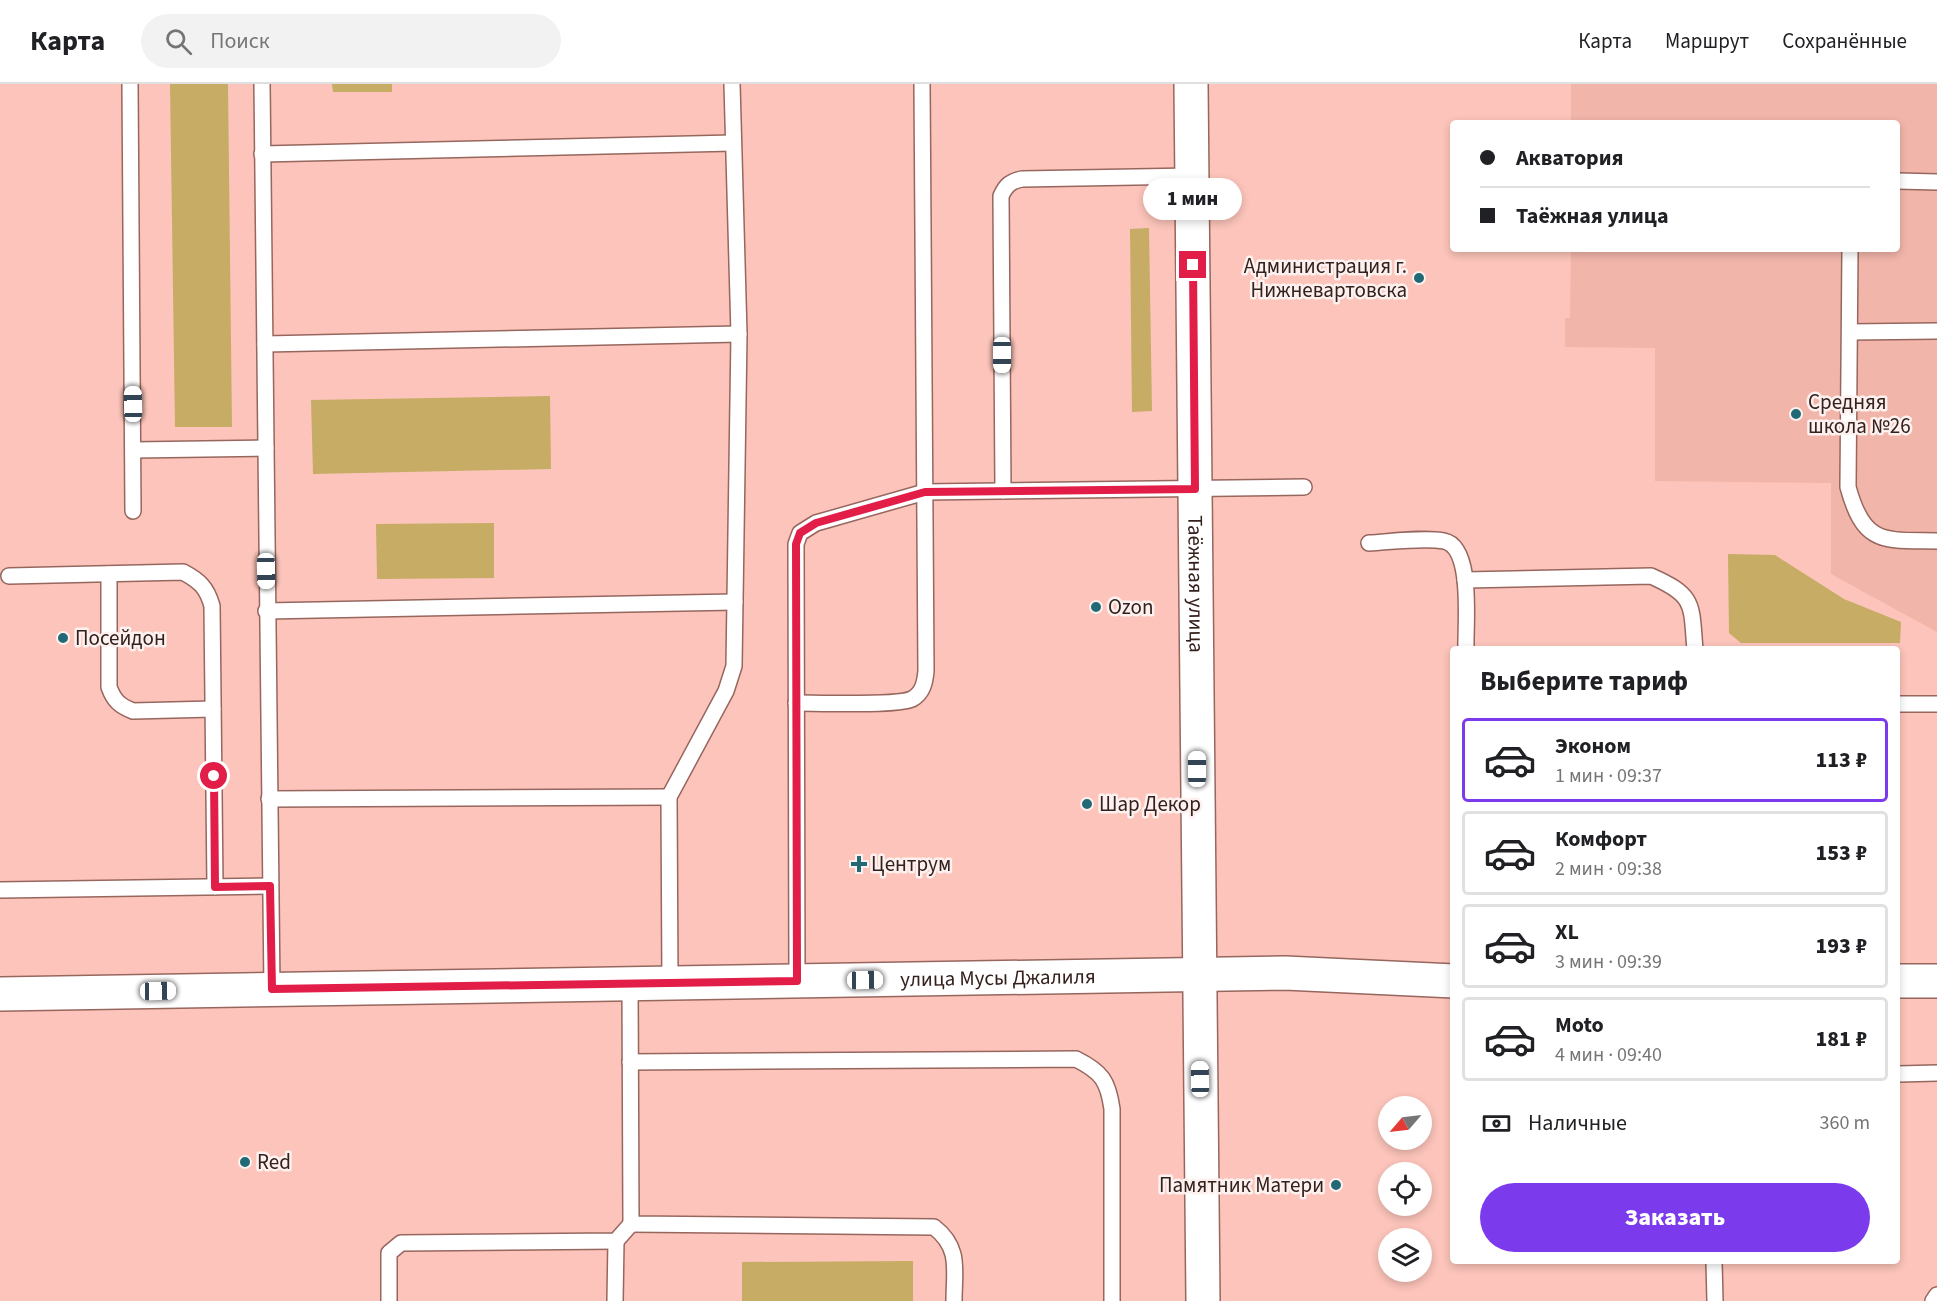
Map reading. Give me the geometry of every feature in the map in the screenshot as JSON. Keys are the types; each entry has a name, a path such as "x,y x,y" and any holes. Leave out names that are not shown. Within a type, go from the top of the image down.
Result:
{"street":[{"name":"Таёжная улица","path":"1191,84 1203,1301"},
{"name":"улица Мусы Джалиля","path":"0,994 1285,973 1450,981"},
{"path":"1900,981 1937,981"}],"lane":[{"path":"130,84 133,512"},
{"path":"262,84 266,611 272,989"},
{"path":"670,983 669,798 726,691 734,666 739,334 732,84"},
{"path":"796,703 895,702 912,699 924,688 926,671 922,84"},
{"path":"262,154 733,143"},
{"path":"1003,491 1001,195 1005,187 1012,181 1022,179 1192,176"},
{"path":"1900,181 1937,182"},
{"path":"1850,252 1848,487 1860,522 1882,538 1937,541"},
{"path":"1850,332 1937,331"},
{"path":"264,344 739,334"},
{"path":"134,450 266,448"},
{"path":"797,981 796,544 800,533 816,523 925,492 1304,487"},
{"path":"1368,543 1445,541 1459,551 1464,564 1466,646"},
{"path":"9,576 183,572 198,580 208,591 212,606 215,887"},
{"path":"109,574 110,687 113,699 122,707 134,711 213,709"},
{"path":"1465,580 1652,576 1679,589 1692,610 1695,646"},
{"path":"266,611 735,602"},
{"path":"1900,704 1937,704"},
{"path":"269,799 669,798"},
{"path":"0,890 270,886"},
{"path":"615,1301 616,1241 631,1224 630,983"},
{"path":"630,1062 1076,1059 1095,1068 1108,1087 1112,1109 1112,1301"},
{"path":"1900,1074 1937,1073"},
{"path":"631,1224 934,1227 948,1238 954,1256 954,1301"},
{"path":"389,1301 389,1253 402,1242 616,1241"},
{"path":"1714,1264 1714,1301"},
{"path":"1933,1301 1937,1295"}],"shaded area":[{"path":"170,84 228,84 232,427 175,427"},
{"path":"332,84 392,84 392,92 333,92"},
{"name":"Средняя школа №26","path":"1571,84 1937,84 1937,632 1831,574 1831,483 1655,481 1655,348 1565,347 1565,318 1570,318 1571,252 1900,252 1900,120 1571,120"},
{"path":"1149,228 1152,411 1132,412 1130,229"},
{"path":"550,396 551,469 313,474 311,400"},
{"path":"494,523 494,578 377,579 376,524"},
{"path":"1728,554 1775,555 1844,599 1901,622 1900,643 1741,643 1729,633"},
{"path":"913,1261 913,1301 742,1301 742,1262"}],"place":[{"name":"Администрация г. Нижневартовска","path":"1419,278"},
{"name":"Средняя школа №26","path":"1796,414"},
{"name":"Ozon","path":"1096,607"},
{"name":"Посейдон","path":"63,638"},
{"name":"Шар Декор","path":"1087,804"},
{"name":"Центрум","path":"859,864"},
{"name":"Red","path":"245,1162"},
{"name":"Памятник Матери","path":"1336,1185"}],"route":[{"path":"214,776 215,887 270,886 272,989 797,981 796,544 800,533 816,523 925,492 1195,489 1193,265"}]}
